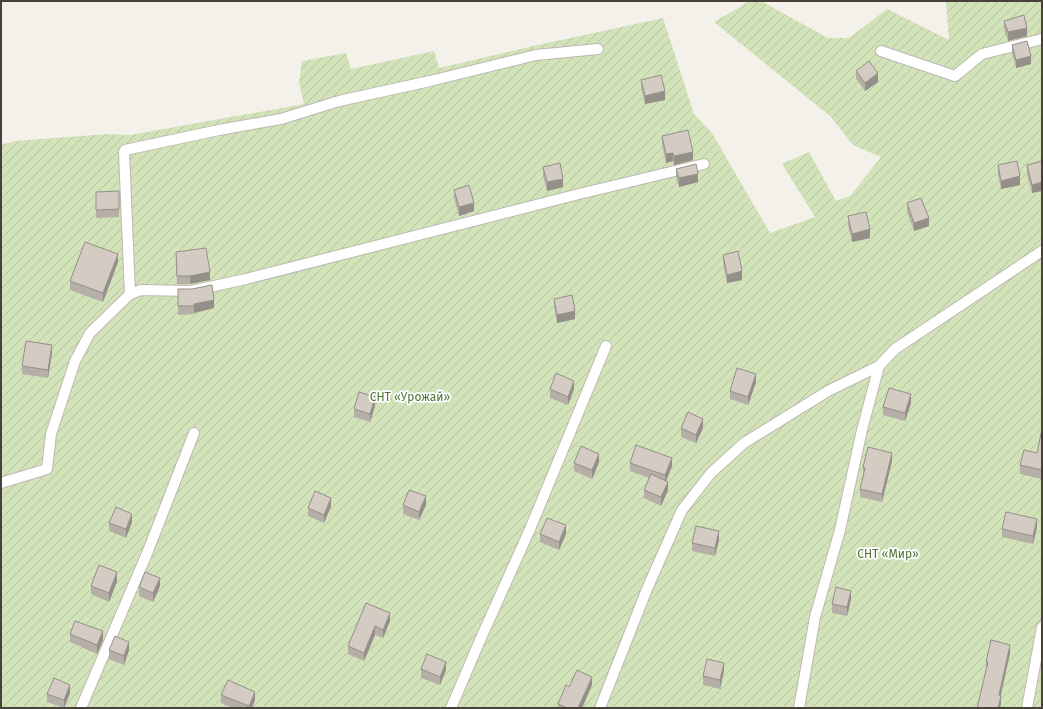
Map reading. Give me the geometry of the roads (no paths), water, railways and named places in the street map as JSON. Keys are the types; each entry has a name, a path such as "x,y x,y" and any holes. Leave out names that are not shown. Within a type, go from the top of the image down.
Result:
{"lane":[{"path":"881,51 955,76 982,54 1042,39"},
{"path":"130,294 124,150 219,130 281,119 339,101 430,82 536,55 598,49"},
{"path":"1,483 47,469 51,434 75,361 90,333 130,294 141,290 191,291 246,279 579,194 704,164"},
{"path":"600,708 647,589 682,510 711,473 744,444 828,390 879,366 895,349 1042,251"},
{"path":"451,708 530,529 606,346"},
{"path":"799,708 816,617 840,530 862,430 879,366"},
{"path":"80,708 148,551 194,433"},
{"path":"1027,708 1042,627"}],"park label":[{"name":"СНТ «Урожай»","path":"410,397"},
{"name":"СНТ «Мир»","path":"888,554"}]}
